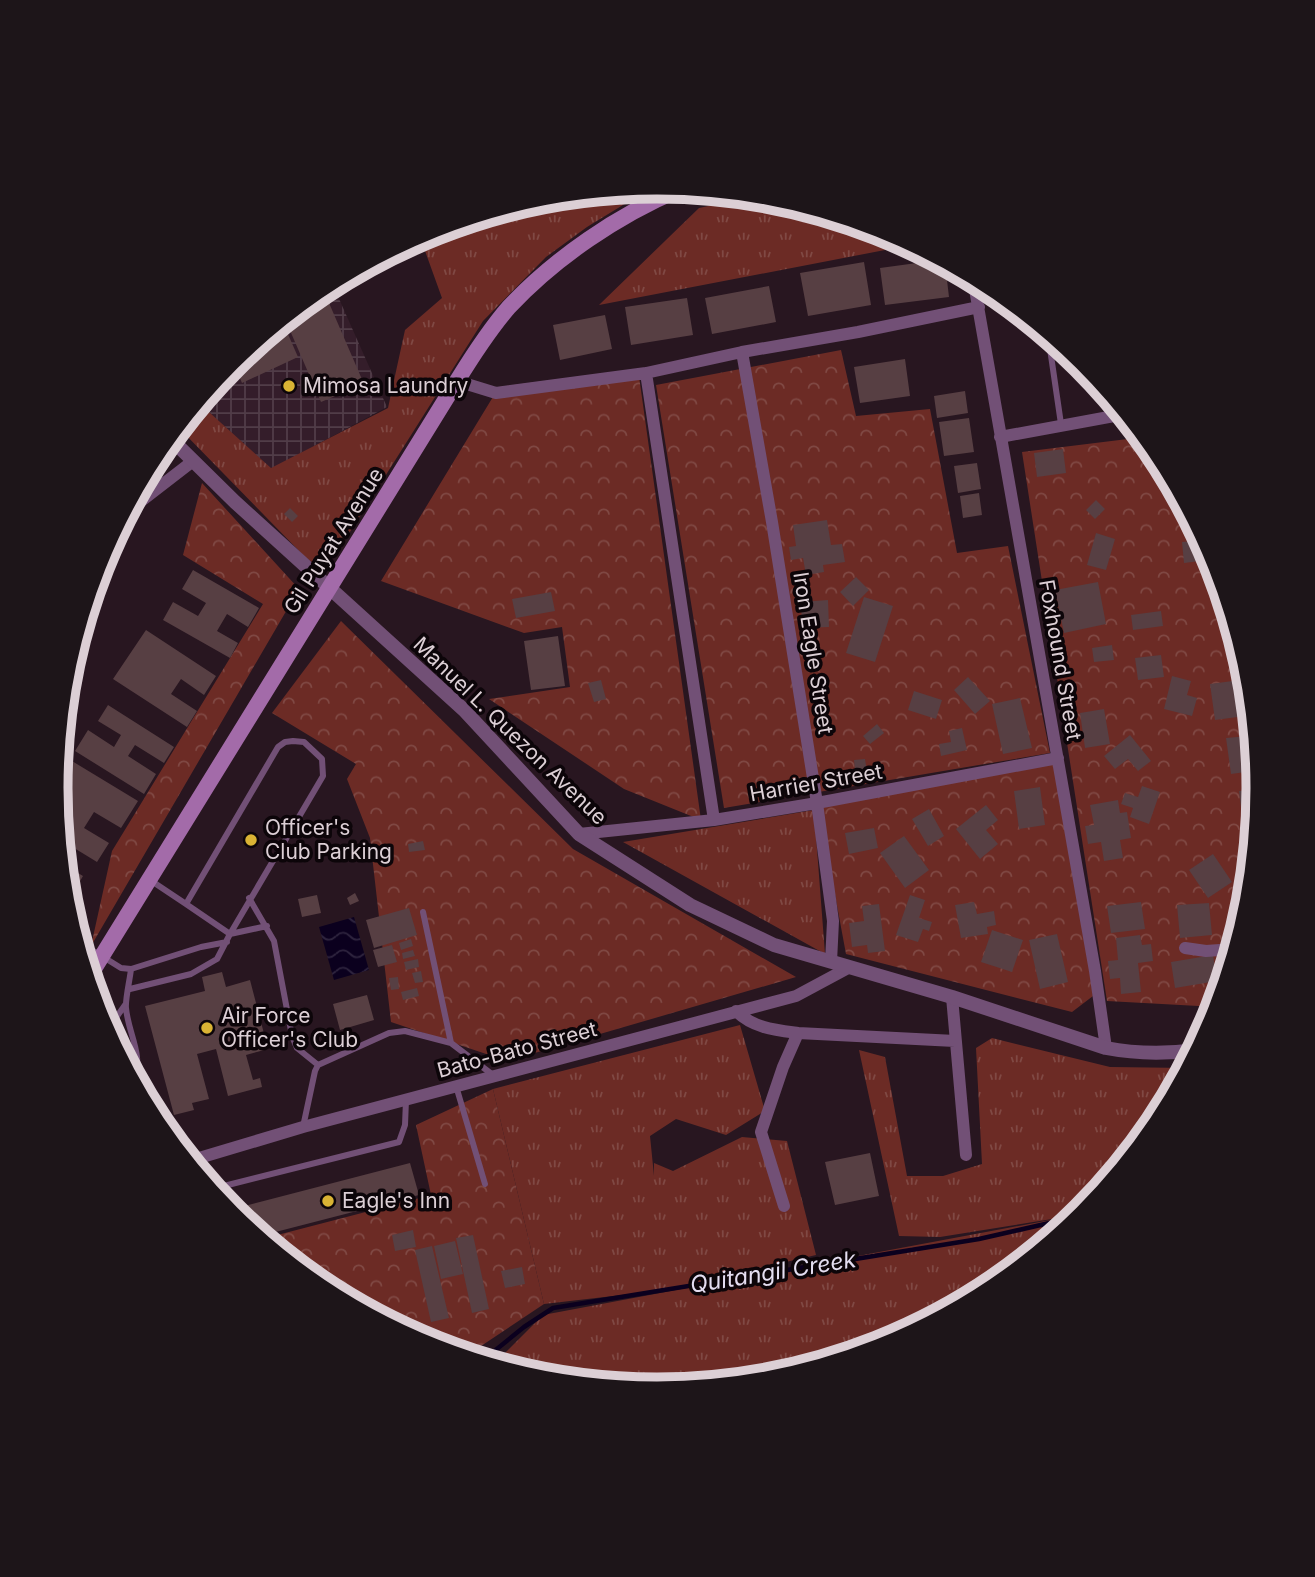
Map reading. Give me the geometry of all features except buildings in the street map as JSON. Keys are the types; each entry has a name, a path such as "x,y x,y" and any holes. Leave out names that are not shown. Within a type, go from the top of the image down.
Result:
{"main road":[{"name":"Gil Puyat Avenue","path":"96,966 492,328 533,283 553,267 633,211 659,199"}],"street":[{"name":"Foxhound Street","path":"976,293 1095,971 1106,1048"},
{"path":"457,381 496,393 646,373 979,307"},
{"name":"Iron Eagle Street","path":"742,352 817,803 834,921 831,962"},
{"path":"646,373 715,820"},
{"path":"1000,437 1114,416"},
{"name":"Manuel L. Quezon Avenue","path":"178,446 464,710 579,834 690,905 774,945 952,997 1106,1048 1132,1053 1185,1051"},
{"path":"145,498 193,461"},
{"name":"Harrier Street","path":"579,834 715,820 1058,758"},
{"path":"1185,948 1224,950"},
{"name":"Bato-Bato Street","path":"199,1158 494,1075 796,996 850,967"},
{"path":"952,997 967,1155"},
{"path":"736,1011 747,1022 773,1030 955,1041"},
{"path":"784,1206 761,1132 783,1067 798,1033"}],"lane":[{"path":"1050,349 1061,424"},
{"path":"130,989 191,974 217,959 249,898 323,776 322,759 304,743 285,742 278,747 186,904"},
{"path":"149,880 230,934 267,926"},
{"path":"249,898 274,941 292,1036 297,1048 318,1065"},
{"path":"423,912 451,1043"},
{"path":"91,951 121,968 131,969 201,947 227,942"},
{"path":"115,1018 125,1005 130,989 131,969"},
{"path":"125,1005 138,1067"},
{"path":"303,1127 318,1065 389,1033 405,1031 451,1043 494,1075"},
{"path":"456,1086 485,1184"},
{"path":"223,1186 399,1142 405,1125 406,1100"}],"shaded area":[{"path":"337,294 387,407 271,469 206,410 269,345"}],"green space":[{"path":"630,200 546,257 483,321 336,554 326,562 312,562 186,435 206,410 271,468 388,408 405,330 442,298 424,248 505,219 581,204"},
{"path":"722,203 741,205 836,228 893,248 599,305 699,208"},
{"path":"841,350 856,416 930,409 957,553 1008,546 1050,753 724,808 656,385"},
{"path":"638,369 701,820 624,789 489,699 570,687 562,627 524,633 381,581 499,387"},
{"path":"1131,439 1168,494 1186,528 1215,599 1227,636 1242,712 1247,788 1242,865 1235,903 1227,941 1205,1006 1107,1001 1022,452"},
{"path":"202,483 299,589 91,946 112,851 263,604 183,555"},
{"path":"341,621 573,849 796,977 507,1061 391,1022 370,838 347,779 356,764 272,713"},
{"path":"1063,758 1093,996 1072,1012 846,954 818,803"},
{"path":"814,810 825,954 623,842"},
{"path":"740,1025 765,1111 726,1135 676,1119 650,1136 654,1176 654,1163 673,1171 742,1137 787,1141 816,1255 665,1290 544,1304 493,1089"},
{"path":"992,1038 1110,1067 1176,1068 1125,1147 1101,1177 1061,1218 940,1237 899,1236 859,1050 885,1057 907,1176 943,1176 982,1164 976,1048"},
{"path":"493,1089 544,1304 477,1349 432,1333 363,1299 274,1236 431,1195 416,1125"},
{"path":"1060,1218 985,1278 918,1317 847,1346 772,1366 734,1373 658,1378 581,1373 501,1357 543,1315"}],"water":[{"path":"354,917 369,970 334,980 319,927"}],"waterway":[{"name":"Quitangil Creek","path":"491,1354 553,1308 979,1239 1057,1221"}],"place":[{"name":"Mimosa Laundry","path":"289,386"},
{"name":"Officer's Club Parking","path":"251,840"},
{"name":"Air Force Officer's Club","path":"207,1028"},
{"name":"Eagle's Inn","path":"328,1201"}]}
